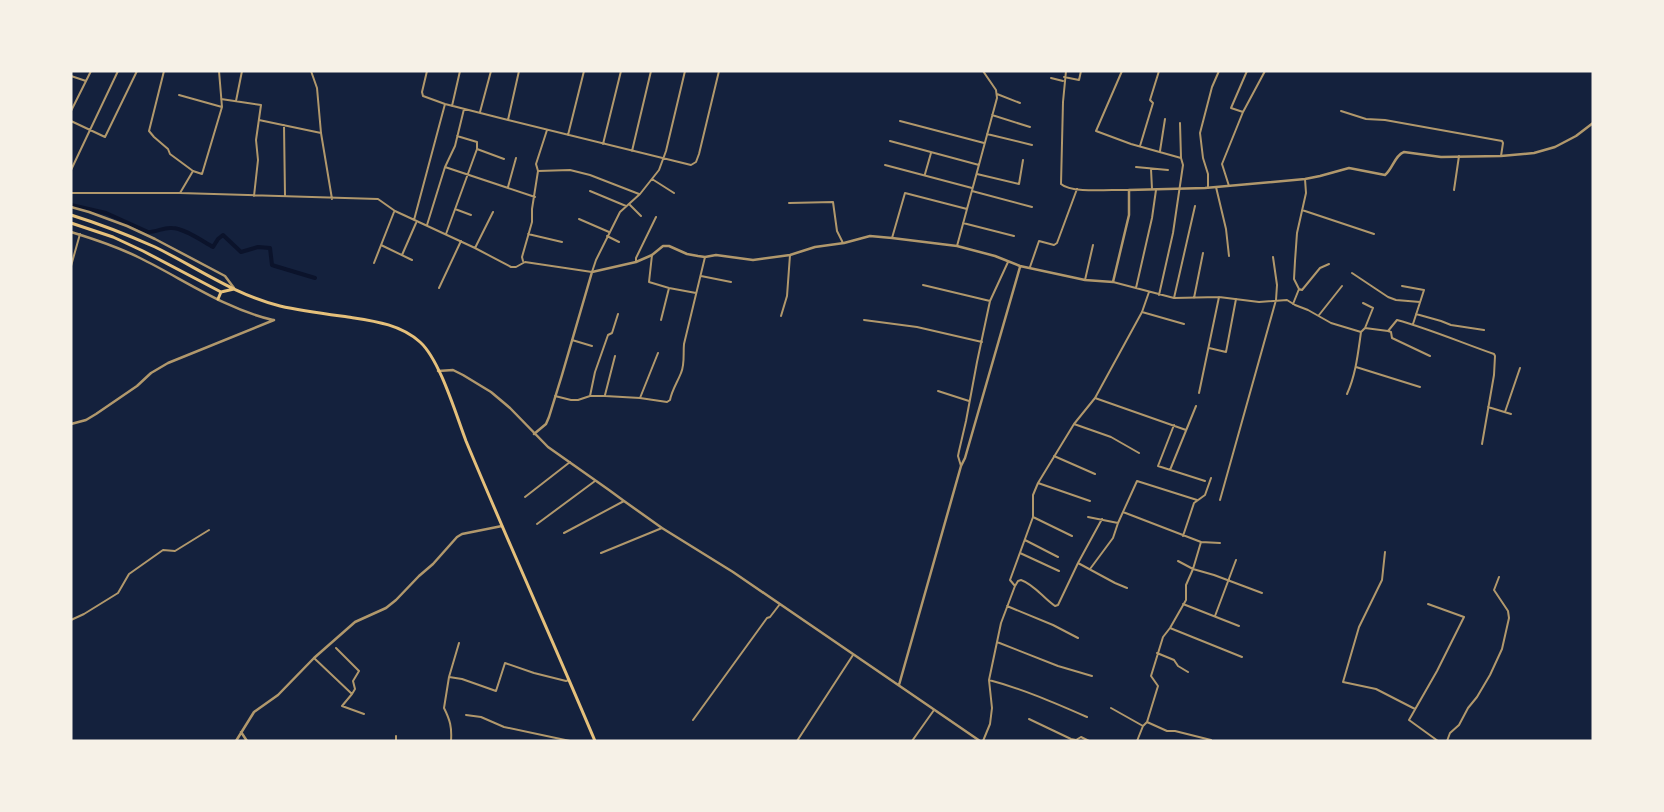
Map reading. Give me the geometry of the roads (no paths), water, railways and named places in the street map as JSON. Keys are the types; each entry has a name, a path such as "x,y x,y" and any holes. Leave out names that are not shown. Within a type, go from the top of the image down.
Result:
{"highway":[{"path":"71,215 114,229 257,299 280,306 396,326 421,342 428,350 438,370 595,741"},
{"path":"71,223 143,251 221,292 234,289"},
{"path":"218,299 221,292"}],"street":[{"path":"71,111 91,71"},
{"path":"71,170 118,71"},
{"path":"71,120 105,137 137,71"},
{"path":"164,71 149,131 168,149 170,154 202,174 222,107 219,71"},
{"path":"236,101 242,71"},
{"path":"312,71 317,88 321,133 332,199"},
{"path":"427,71 421,94 445,104 691,165 696,162 719,71"},
{"path":"452,106 460,71"},
{"path":"480,112 491,71"},
{"path":"508,120 519,71"},
{"path":"568,135 584,71"},
{"path":"603,144 621,71"},
{"path":"632,151 651,71"},
{"path":"534,434 546,424 592,272 607,236 620,212 640,194 659,170 685,71"},
{"path":"983,71 997,94 1020,103"},
{"path":"1066,71 1064,79 1061,184 1064,187 1077,189 1156,190 1208,188 1320,176 1349,168 1385,175 1390,171 1400,153 1441,157 1501,156 1534,153 1556,147 1576,136 1593,123"},
{"path":"1051,78 1079,80 1081,71"},
{"path":"1122,71 1096,132 1181,158"},
{"path":"1140,146 1148,122 1152,103 1150,100 1159,71"},
{"path":"1208,188 1208,174 1203,158 1200,133 1212,87 1219,71"},
{"path":"1243,112 1231,108 1247,71"},
{"path":"1229,186 1222,164 1243,112 1265,71"},
{"path":"71,76 86,81"},
{"path":"957,246 997,94"},
{"path":"179,95 222,107"},
{"path":"221,99 260,105 256,140 258,160 254,196"},
{"path":"402,255 415,221 445,104"},
{"path":"427,226 464,109"},
{"path":"1341,111 1366,120 1385,120 1502,141 1501,156"},
{"path":"992,115 1030,127"},
{"path":"1160,151 1164,119"},
{"path":"258,120 321,133"},
{"path":"900,120 985,143"},
{"path":"1159,295 1173,233 1183,165 1180,123"},
{"path":"284,125 286,196"},
{"path":"523,262 522,257 532,222 532,209 538,171 536,164 547,130"},
{"path":"987,134 1032,145"},
{"path":"446,234 477,142 457,136"},
{"path":"890,141 979,165"},
{"path":"476,149 504,159"},
{"path":"925,175 931,153"},
{"path":"1454,190 1459,156"},
{"path":"508,188 516,158"},
{"path":"976,174 1019,184 1023,160"},
{"path":"884,165 925,175 1032,207"},
{"path":"445,167 535,196"},
{"path":"1136,167 1168,170"},
{"path":"1150,168 1152,190"},
{"path":"180,193 193,170"},
{"path":"538,171 570,170 590,175 640,194"},
{"path":"1293,304 1299,289 1294,279 1294,270 1297,233 1306,193 1305,178"},
{"path":"652,179 674,193"},
{"path":"1216,187 1226,230 1229,256"},
{"path":"1029,268 1039,241 1054,245 1057,243 1077,189"},
{"path":"1114,282 1129,215 1129,190"},
{"path":"1136,288 1152,218 1156,190"},
{"path":"590,191 626,206"},
{"path":"892,238 905,192 967,209"},
{"path":"71,193 180,193 378,199 394,211 461,241 511,267 519,266 523,262 541,263 592,272 636,262 652,255 660,247 666,246 687,254 704,257 716,255 753,260 790,255 816,246 843,244 870,236 892,238 957,246 994,256 1020,266 1084,280 1114,282 1174,298 1220,298 1259,302 1287,300 1319,315 1331,323 1361,332"},
{"path":"789,203 833,202 836,231 843,244"},
{"path":"629,204 641,216"},
{"path":"1174,298 1195,206"},
{"path":"71,208 89,212 127,226 155,239 225,276 234,289"},
{"path":"455,209 471,214"},
{"path":"1302,210 1374,234"},
{"path":"374,263 394,211"},
{"path":"475,248 493,212"},
{"path":"636,262 636,258 656,217"},
{"path":"580,219 609,232"},
{"path":"963,223 1014,236"},
{"path":"71,232 138,257 218,299 240,309 274,320 168,363 151,373 137,386 96,414 86,420 71,424"},
{"path":"71,266 80,234"},
{"path":"528,234 562,242"},
{"path":"607,236 619,242"},
{"path":"439,288 461,241"},
{"path":"381,245 412,260"},
{"path":"1084,280 1093,245"},
{"path":"1194,298 1204,253"},
{"path":"652,255 649,282 697,293"},
{"path":"781,316 787,296 790,255"},
{"path":"555,396 571,400 590,396 605,396 666,402 670,400 672,391 682,372 684,344 704,257"},
{"path":"1220,500 1276,300 1277,285 1273,257"},
{"path":"961,466 958,456 990,301 1008,262"},
{"path":"1299,289 1302,290 1320,268 1329,264"},
{"path":"898,685 1020,266"},
{"path":"1352,272 1396,300 1420,302"},
{"path":"701,276 731,282"},
{"path":"923,285 990,301"},
{"path":"1319,315 1342,286"},
{"path":"1402,286 1424,290 1413,324"},
{"path":"661,320 669,288"},
{"path":"1015,586 1010,580 1033,517 1033,495 1038,483 1074,424 1094,398 1142,312 1149,292"},
{"path":"1199,393 1220,298"},
{"path":"1209,348 1226,352 1236,299"},
{"path":"1347,394 1356,367 1361,332 1365,328 1373,308 1363,303"},
{"path":"1142,312 1184,324"},
{"path":"590,396 595,372 608,335 612,333 618,314"},
{"path":"1416,314 1451,325 1484,330"},
{"path":"864,320 917,327 982,342"},
{"path":"1388,331 1398,320 1494,355 1494,375 1482,444"},
{"path":"1365,328 1391,332 1392,338 1430,356"},
{"path":"572,340 592,346"},
{"path":"640,398 658,353"},
{"path":"605,396 615,356"},
{"path":"1356,367 1420,387"},
{"path":"1505,412 1520,368"},
{"path":"438,370 453,370 500,399 548,447 662,528 733,572 982,741 990,724 992,708 989,680 996,642 1015,586 1018,581 1024,581 1056,606 1058,605 1078,563 1102,520"},
{"path":"938,392 970,401"},
{"path":"1094,398 1186,430"},
{"path":"1170,470 1196,406"},
{"path":"1488,407 1511,414"},
{"path":"1074,424 1111,437 1139,454"},
{"path":"1174,425 1158,466 1205,481"},
{"path":"1054,456 1095,474"},
{"path":"525,497 570,462"},
{"path":"1183,536 1194,502 1205,495 1211,478"},
{"path":"537,524 596,481"},
{"path":"1090,569 1113,538 1137,481 1197,500"},
{"path":"1038,483 1090,501"},
{"path":"564,533 624,501"},
{"path":"1123,512 1201,542 1220,543"},
{"path":"1033,517 1072,536"},
{"path":"1088,517 1118,524"},
{"path":"236,741 254,712 278,695 314,658 355,622 386,608 396,600 433,564 459,535 503,526"},
{"path":"600,553 662,528"},
{"path":"71,620 118,592 129,574 163,550 176,551 209,530"},
{"path":"1025,540 1058,557"},
{"path":"1137,741 1143,726 1147,722 1158,686 1150,676 1157,652 1163,637 1186,600 1186,585 1193,570 1201,542"},
{"path":"1386,552 1382,580 1359,627 1343,682 1376,689 1415,709"},
{"path":"1020,553 1059,571"},
{"path":"1215,616 1236,560"},
{"path":"1178,562 1193,570 1262,593"},
{"path":"1078,563 1127,588"},
{"path":"1447,741 1450,733 1459,725 1468,708 1478,697 1502,649 1509,618 1508,611 1494,590 1499,577"},
{"path":"693,720 767,618 770,617 780,604"},
{"path":"1183,604 1239,626"},
{"path":"1428,604 1464,617 1437,671 1409,720 1438,741"},
{"path":"1007,606 1053,625 1078,638"},
{"path":"1170,628 1242,657"},
{"path":"996,642 1058,666 1092,676"},
{"path":"450,741 452,727 444,708 449,677 459,643"},
{"path":"336,648 359,671 353,681 355,689 342,706 364,714"},
{"path":"1157,652 1174,660 1178,666 1188,672"},
{"path":"796,741 853,655"},
{"path":"314,658 352,694"},
{"path":"449,677 496,691 505,663 534,673 566,681 569,680"},
{"path":"989,680 1034,694 1087,717"},
{"path":"1111,708 1143,726"},
{"path":"912,741 934,710"},
{"path":"466,715 481,717 504,727 570,741"},
{"path":"1029,719 1071,739 1076,740 1080,737"},
{"path":"1147,722 1167,732 1175,731 1211,740"},
{"path":"241,732 246,741"},
{"path":"396,736 396,741"},
{"path":"1078,741 1080,737"},
{"path":"1080,737 1089,741"}],"waterway":[{"path":"71,205 106,213 148,232 166,228 177,229 187,232 213,247 223,235 241,252 258,247 270,248 272,265 315,278"}]}
